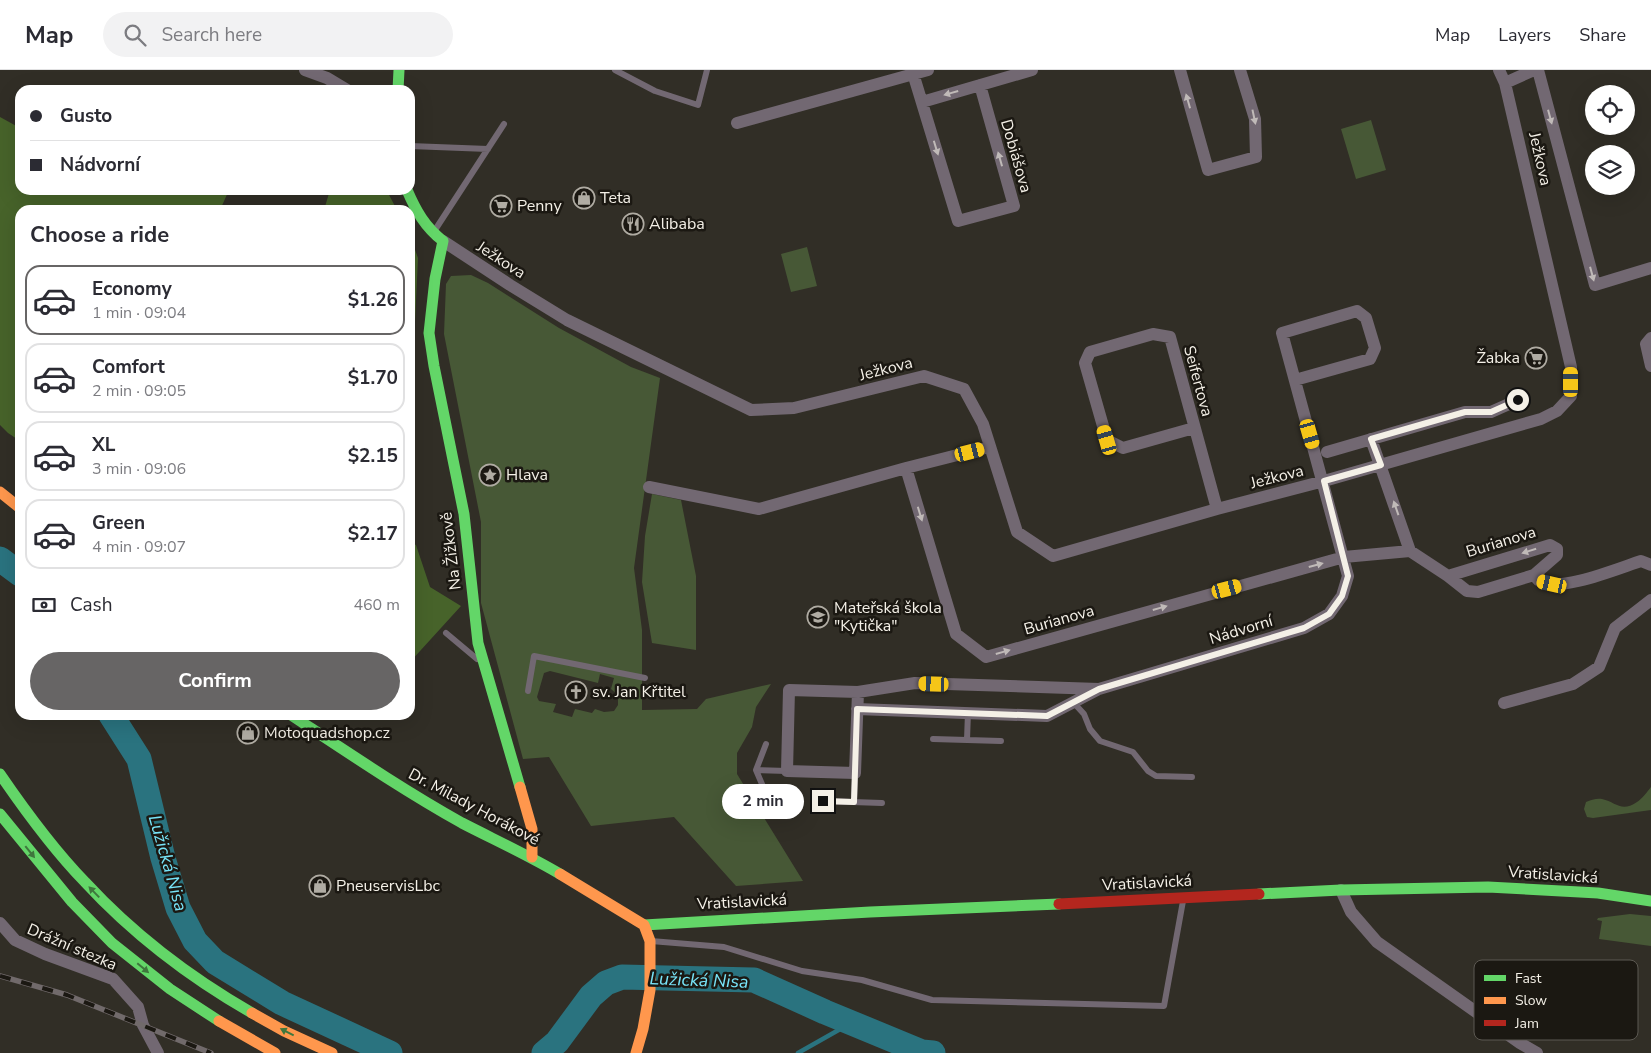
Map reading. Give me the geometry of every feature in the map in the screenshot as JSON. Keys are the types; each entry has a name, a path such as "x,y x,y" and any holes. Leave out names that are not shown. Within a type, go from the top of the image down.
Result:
{"main road":[{"path":"398,85 399,70"},
{"path":"415,209 420,219 438,237"},
{"name":"Na Žižkově","path":"438,237 429,333 430,368 464,514 478,643 532,829 532,857"},
{"path":"0,492 15,504"},
{"name":"Dr. Milady Horákové","path":"299,720 397,785 462,823 532,857 644,925"},
{"path":"0,774 64,859 96,894 172,961 216,992 257,1017 332,1053"},
{"path":"0,814 80,911 112,942 156,980 202,1012 275,1053"},
{"name":"Vratislavická","path":"644,925 880,911 1341,890 1488,887 1598,893 1651,901"},
{"path":"636,1053 643,1030 650,990 650,941 644,925"}],"street":[{"path":"305,70 327,78 339,85"},
{"path":"737,123 913,72 928,70"},
{"path":"922,102 1032,70"},
{"path":"1180,70 1208,170 1256,157 1255,119 1240,70"},
{"path":"1498,70 1505,83 1534,70"},
{"path":"1538,70 1595,285 1651,268"},
{"name":"Dobiášova","path":"913,72 958,221 1014,206 980,85"},
{"name":"Ježkova","path":"438,237 567,320 752,410 794,408 924,376 964,390 983,424 1017,532 1053,556 1541,419 1557,411 1571,396 1571,367 1505,83"},
{"path":"1295,380 1370,358 1375,348 1366,318 1357,311 1282,333 1295,380 1324,481 1344,557"},
{"name":"Seifertova","path":"1194,428 1123,448 1107,440 1085,363 1090,352 1153,334 1170,337 1216,509"},
{"path":"1651,338 1646,344 1651,366"},
{"path":"1326,452 1465,412 1491,412 1518,400"},
{"path":"1371,439 1410,551"},
{"path":"649,487 759,509 989,447"},
{"name":"Burianova","path":"906,468 956,634 986,657 1344,557 1410,551 1467,591 1478,592 1534,575 1556,555 1557,549 1550,545 1448,576"},
{"name":"Nádvorní","path":"857,709 1047,716 1099,689 1304,628 1329,614 1342,596 1348,576 1344,557"},
{"path":"1534,575 1540,581 1563,584 1641,561 1651,565"},
{"path":"1504,703 1574,684 1599,667 1615,628 1651,600"},
{"name":"Nádvorní","path":"786,772 789,690 858,692 914,683 1099,689"},
{"path":"786,772 855,773 858,692"},
{"path":"1341,890 1351,912 1377,942 1474,1011"},
{"name":"Drážní stezka","path":"0,923 15,940 45,954 113,979 138,1007 143,1025 158,1053"},
{"path":"1516,1040 1537,1053"}],"lane":[{"path":"615,70 655,91 698,105 706,70"},
{"path":"438,237 504,124"},
{"path":"415,146 488,149"},
{"path":"446,633 484,664"},
{"path":"528,691 534,656 645,678"},
{"path":"1074,702 1084,714 1090,729 1100,740 1133,752 1148,772 1156,776 1192,777"},
{"path":"967,740 968,712"},
{"path":"933,739 1001,741"},
{"path":"766,744 756,770 773,810"},
{"path":"756,770 786,772"},
{"path":"854,802 855,773"},
{"path":"823,801 882,803"},
{"path":"650,941 724,947 802,971 862,980 932,1000 1164,1006 1183,898"}],"green space":[{"path":"0,117 15,125 15,195 227,195 222,205 15,205 15,438 0,425"},
{"path":"1371,120 1386,170 1356,179 1341,129"},
{"path":"328,195 389,195 394,205 326,205"},
{"path":"807,247 817,286 791,292 781,254"},
{"path":"415,250 418,258 415,322"},
{"path":"471,275 488,283 559,328 631,367 660,378 634,568 642,630 642,710 697,709 706,699 771,684 756,707 752,727 737,753 737,774 803,881 736,886 674,817 591,826 549,757 523,759 481,603 481,522 444,334 446,284 451,276","holes":["550,671 598,683 600,674 614,678 611,689 618,695 618,705 614,711 604,712 595,709 592,713 575,709 572,717 553,712 556,704 539,701 537,697 544,673"]},
{"path":"652,494 681,500 696,576 696,650 652,643 642,582 645,536"},
{"path":"415,544 430,587 461,606 415,657"},
{"path":"1651,787 1651,810 1593,818 1587,817 1584,809 1586,802 1600,799 1627,807 1639,801"},
{"path":"1630,914 1651,916 1651,946 1599,939 1602,921 1597,920 1598,918"}],"waterway":[{"name":"Lužická Nisa","path":"0,559 15,570"},
{"name":"Lužická Nisa","path":"114,720 139,759 163,858 178,908 195,941 215,962 282,1003 390,1053"},
{"name":"Lužická Nisa","path":"544,1053 557,1042 591,996 606,983 622,977 754,980 922,1052 933,1053"},
{"path":"798,1053 851,1023"}],"railway":[{"path":"0,976 67,995 211,1053"}],"traffic: fast":[{"path":"398,85 399,70"},
{"path":"409,195 414,205"},
{"path":"415,207 431,230 443,241 435,279 429,333 464,514 478,643 520,787"},
{"path":"299,720 375,770 462,823 560,874"},
{"path":"0,774 62,857 103,901 143,937 185,970 252,1013"},
{"path":"0,814 72,902 112,943 170,989 219,1021"},
{"path":"1259,894 1488,887 1598,893 1651,901"},
{"path":"644,925 870,912 1059,904"}],"traffic: slow":[{"path":"0,492 15,504"},
{"path":"520,787 532,829 532,857"},
{"path":"560,874 644,925"},
{"path":"636,1053 643,1029 650,990 650,941 644,925"},
{"path":"252,1013 284,1031 332,1053"},
{"path":"219,1021 275,1053"}],"traffic: jam":[{"path":"1059,904 1259,894"}],"place":[{"name":"Teta","path":"584,198"},
{"name":"Penny","path":"501,206"},
{"name":"Alibaba","path":"633,224"},
{"name":"Žabka","path":"1536,358"},
{"name":"Hlava","path":"490,475"},
{"name":"Mateřská škola \"Kytička\"","path":"818,617"},
{"name":"sv. Jan Křtitel","path":"576,692"},
{"name":"Motoquadshop.cz","path":"248,733"},
{"name":"PneuservisLbc","path":"320,886"}],"route":[{"path":"823,801 854,802 857,709 1047,716 1099,689 1304,628 1329,614 1342,596 1348,576 1324,481 1381,465 1371,439 1465,412 1491,412 1518,400"}]}
